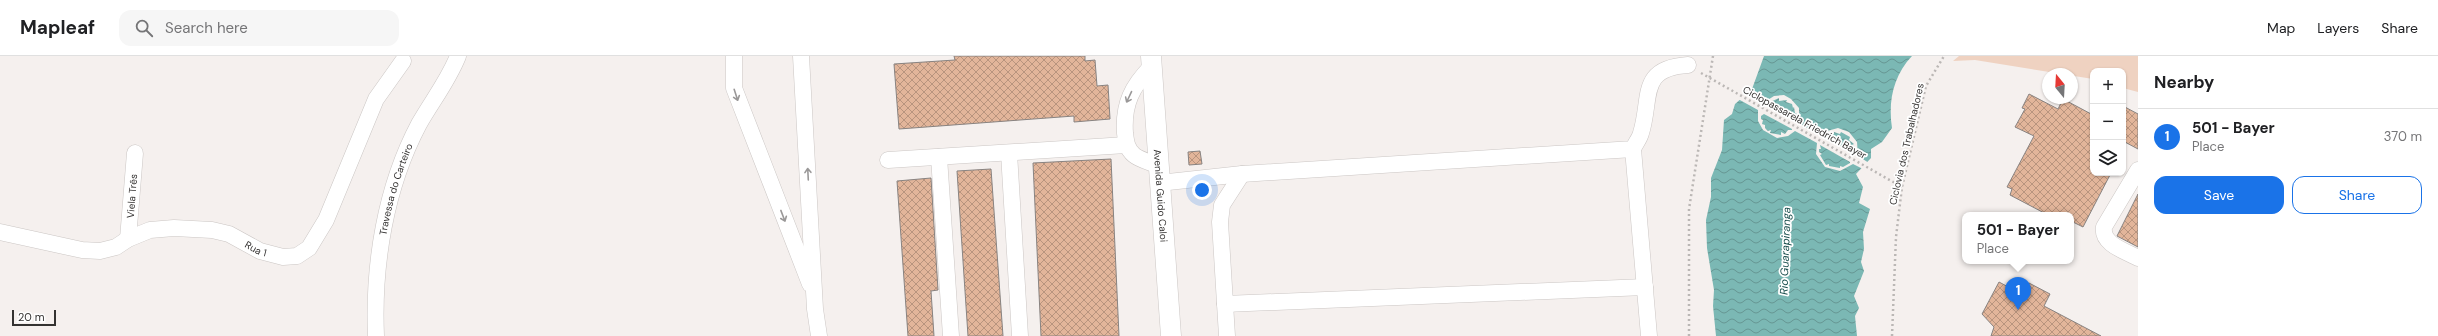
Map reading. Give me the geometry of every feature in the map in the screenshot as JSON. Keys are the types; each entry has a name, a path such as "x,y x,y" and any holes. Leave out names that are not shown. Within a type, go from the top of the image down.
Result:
{"main road":[{"name":"Avenida Guido Caloi","path":"1152,61 1158,174 1171,336"}],"street":[{"name":"Travessa do Carteiro","path":"376,336 377,277 385,220 395,184 404,156 420,124 450,75 458,56"},
{"path":"734,56 734,88 743,116 815,296"},
{"path":"801,56 815,296 819,336"},
{"name":"Rua 1","path":"0,232 82,250 100,251 116,247 128,239 150,230 174,228 229,234 260,250 283,257 296,256 309,248 326,220 376,99 403,61"},
{"path":"1152,61 1127,100 1124,121 1126,145 1135,156 1158,174 1242,174 1633,150"},
{"path":"1649,336 1633,150 1641,133 1645,101 1654,78 1667,68 1688,65"},
{"path":"888,160 1126,145"},
{"name":"Viela Três","path":"128,239 135,153"},
{"path":"1009,153 1020,336"},
{"path":"939,157 951,336"},
{"path":"2138,170 2104,227 2103,234 2106,240 2138,258"},
{"path":"1227,336 1220,222 1222,205 1242,174"},
{"path":"1225,304 1645,286"}],"path":[{"path":"1689,336 1689,209 1712,56"},
{"name":"Ciclovia dos Trabalhadores","path":"1892,336 1896,237 1902,187 1926,86 1944,56"},
{"name":"Ciclopassarela Friedrich Bayer","path":"1708,77 1902,187"}],"shaded area":[{"path":"1959,56 2138,56 2138,92 2126,89 2126,68 2090,68 2090,79 2078,77 2078,68 2042,68 2042,71 1975,60 1953,61"}],"water":[{"name":"Rio Guarapiranga","path":"1764,56 1912,56 1900,72 1893,90 1891,109 1892,128 1882,142 1871,149 1871,158 1856,174 1863,187 1859,203 1870,209 1863,232 1864,249 1861,262 1864,271 1854,296 1859,308 1855,316 1857,336 1716,336 1713,306 1714,290 1707,248 1706,220 1711,197 1711,178 1722,150 1724,120 1732,114 1735,104 1752,89"}],"pier":[{"path":"1745,92 1763,103 1774,96 1784,95 1791,99 1799,108 1799,123 1821,136 1827,131 1838,128 1849,132 1857,142 1858,156 1869,163 1863,169 1853,164 1840,171 1825,167 1816,154 1817,143 1795,131 1788,136 1777,138 1763,130 1758,121 1758,110 1738,99","holes":["1779,98 1779,101 1787,100 1786,102 1792,104 1793,108 1794,107 1795,113 1797,114 1795,118 1797,121 1766,104","1764,114 1792,130 1788,130 1785,134 1781,132 1781,135 1770,133 1771,130 1768,131 1765,128 1765,125 1762,124 1763,120 1761,119 1761,116","1834,132 1840,134 1841,132 1850,137 1849,140 1855,147 1853,152 1855,154 1825,137 1829,136 1829,134 1834,134","1820,145 1850,163 1843,167 1840,166 1840,168 1829,166 1829,164 1826,165 1820,155 1822,154 1819,152 1819,149 1821,149"]}],"building":[{"path":"954,56 1085,56 1085,61 1095,60 1097,86 1108,85 1110,119 1074,122 1074,116 899,129 894,64 955,60"},
{"path":"2029,94 2042,101 2042,104 2048,104 2058,109 2060,104 2072,104 2090,113 2090,176 2109,176 2083,227 2074,222 2074,212 2042,212 2010,195 2012,189 2007,187 2034,136 2015,127 2025,109 2022,108"},
{"path":"2126,108 2138,114 2138,149 2126,143"},
{"path":"1200,151 1202,164 1189,165 1188,152"},
{"path":"1111,159 1119,336 1041,336 1033,163"},
{"path":"991,169 1003,336 968,336 957,171"},
{"path":"931,178 938,290 931,291 934,336 908,336 897,181"},
{"path":"2138,194 2138,247 2117,236"},
{"path":"1999,282 2023,295 2029,283 2050,294 2044,306 2101,336 1991,336 1994,327 1982,314"}],"place":[{"name":"501 - Bayer","path":"2018,310"}]}
